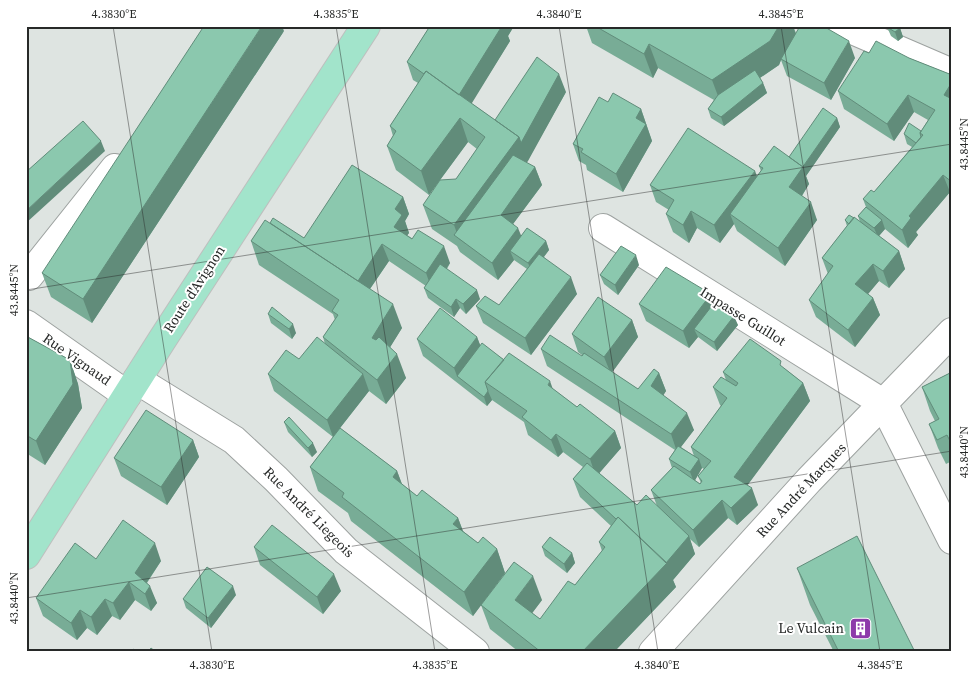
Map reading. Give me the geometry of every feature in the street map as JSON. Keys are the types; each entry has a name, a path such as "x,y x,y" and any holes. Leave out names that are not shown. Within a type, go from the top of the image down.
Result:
{"main road":[{"name":"Route d'Avignon","path":"26,554 366,26"}],"street":[{"path":"843,26 952,73"},
{"path":"27,278 131,148"},
{"name":"Impasse Guillot","path":"602,228 883,403"},
{"name":"Rue Vignaud","path":"26,324 132,387"},
{"name":"Rue André Marques","path":"653,652 809,480 952,332"},
{"name":"Rue André Liegeois","path":"132,387 234,440 276,479 346,551 475,652"},
{"path":"883,403 952,540"}],"building":[{"path":"204,26 262,26 83,299 42,273"},
{"path":"430,26 502,26 459,95 426,71 424,74 407,62"},
{"path":"595,26 779,26 770,41 712,80 649,44 644,54"},
{"path":"800,26 823,26 849,41 824,83 781,59"},
{"path":"888,26 898,26 900,28 895,32"},
{"path":"876,41 909,58 952,75 952,82 944,95 952,99 952,182 943,175 909,216 911,218 902,230 863,199 871,190 874,192 923,135 920,133 935,110 908,95 887,124 838,91 864,51 869,53"},
{"path":"537,57 559,74 521,143 519,137 495,120"},
{"path":"755,70 763,83 721,117 708,109 718,95"},
{"path":"426,71 519,137 454,225 423,205 440,180 456,179 485,137 460,118 421,171 387,146 396,131 390,126"},
{"path":"613,93 641,109 636,118 646,124 616,174 581,152 583,149 573,144 599,97 608,102"},
{"path":"823,108 837,118 803,167 789,157"},
{"path":"83,121 101,141 26,211 26,172"},
{"path":"909,123 921,131 921,137 916,143 904,134"},
{"path":"688,128 755,171 714,225 691,211 683,225 666,214 674,200 650,185"},
{"path":"774,146 803,167 789,187 811,202 778,248 730,214 763,168 759,166"},
{"path":"513,155 535,167 501,215 518,228 492,263 454,235"},
{"path":"352,165 403,197 395,209 402,215 394,227 412,239 418,230 444,246 426,273 382,244 358,281 270,223 273,218 304,238"},
{"path":"866,207 882,220 874,228 858,216"},
{"path":"849,215 854,218 849,224 845,220"},
{"path":"854,217 899,251 883,271 873,264 855,284 873,298 848,330 809,300 833,266 822,258"},
{"path":"265,220 393,304 372,338 376,340 379,337 397,354 377,380 323,337 338,315 332,311 339,300 251,241"},
{"path":"527,228 546,241 528,263 510,251"},
{"path":"621,246 636,255 615,285 600,275"},
{"path":"539,254 571,277 525,338 476,306 485,296 499,305"},
{"path":"440,264 477,290 463,304 456,299 451,307 424,288"},
{"path":"666,267 711,294 683,331 639,304"},
{"path":"598,297 632,320 604,357 572,334"},
{"path":"714,303 734,316 714,342 694,329"},
{"path":"272,307 293,324 289,329 268,314"},
{"path":"440,308 477,337 454,368 417,339"},
{"path":"550,335 582,356 584,353 638,389 654,369 659,373 651,386 687,413 671,434 541,349"},
{"path":"26,336 70,360 73,384 36,441 26,435"},
{"path":"317,337 363,374 327,420 268,374 286,350 299,359"},
{"path":"750,339 781,361 780,365 803,383 734,477 752,488 731,508 722,500 693,530 651,490 674,466 700,484 702,481 698,476 711,461 691,447 727,398 713,387 721,377 736,386 738,383 723,372"},
{"path":"482,343 504,360 485,382 488,391 484,397 457,376"},
{"path":"509,353 550,381 548,385 577,407 580,404 615,431 590,459 556,434 551,440 522,417 527,411 485,382"},
{"path":"952,372 952,445 947,435 937,440 929,424 939,419 922,387"},
{"path":"146,410 193,440 161,487 114,458"},
{"path":"289,417 313,443 308,448 284,422"},
{"path":"340,428 397,471 393,477 417,496 422,490 458,518 453,524 478,543 483,537 497,549 464,592 342,497 344,493 310,467"},
{"path":"678,446 699,459 690,472 669,459"},
{"path":"587,463 637,505 646,495 689,536 666,563 618,517 616,519 573,479"},
{"path":"618,517 667,563 582,652 541,652 481,605 514,562 533,576 515,600 540,619 568,581 575,585 605,547 599,542"},
{"path":"123,520 155,543 135,573 150,586 145,594 129,582 113,603 105,599 91,617 80,610 71,623 36,598 75,543 96,559"},
{"path":"272,525 334,574 317,597 254,547"},
{"path":"857,536 915,652 839,652 797,568"},
{"path":"550,537 572,553 564,564 542,547"},
{"path":"207,567 233,586 208,618 183,599"},
{"path":"151,648 156,652 148,652"}],"place":[{"name":"Le Vulcain","path":"860,628"}]}
